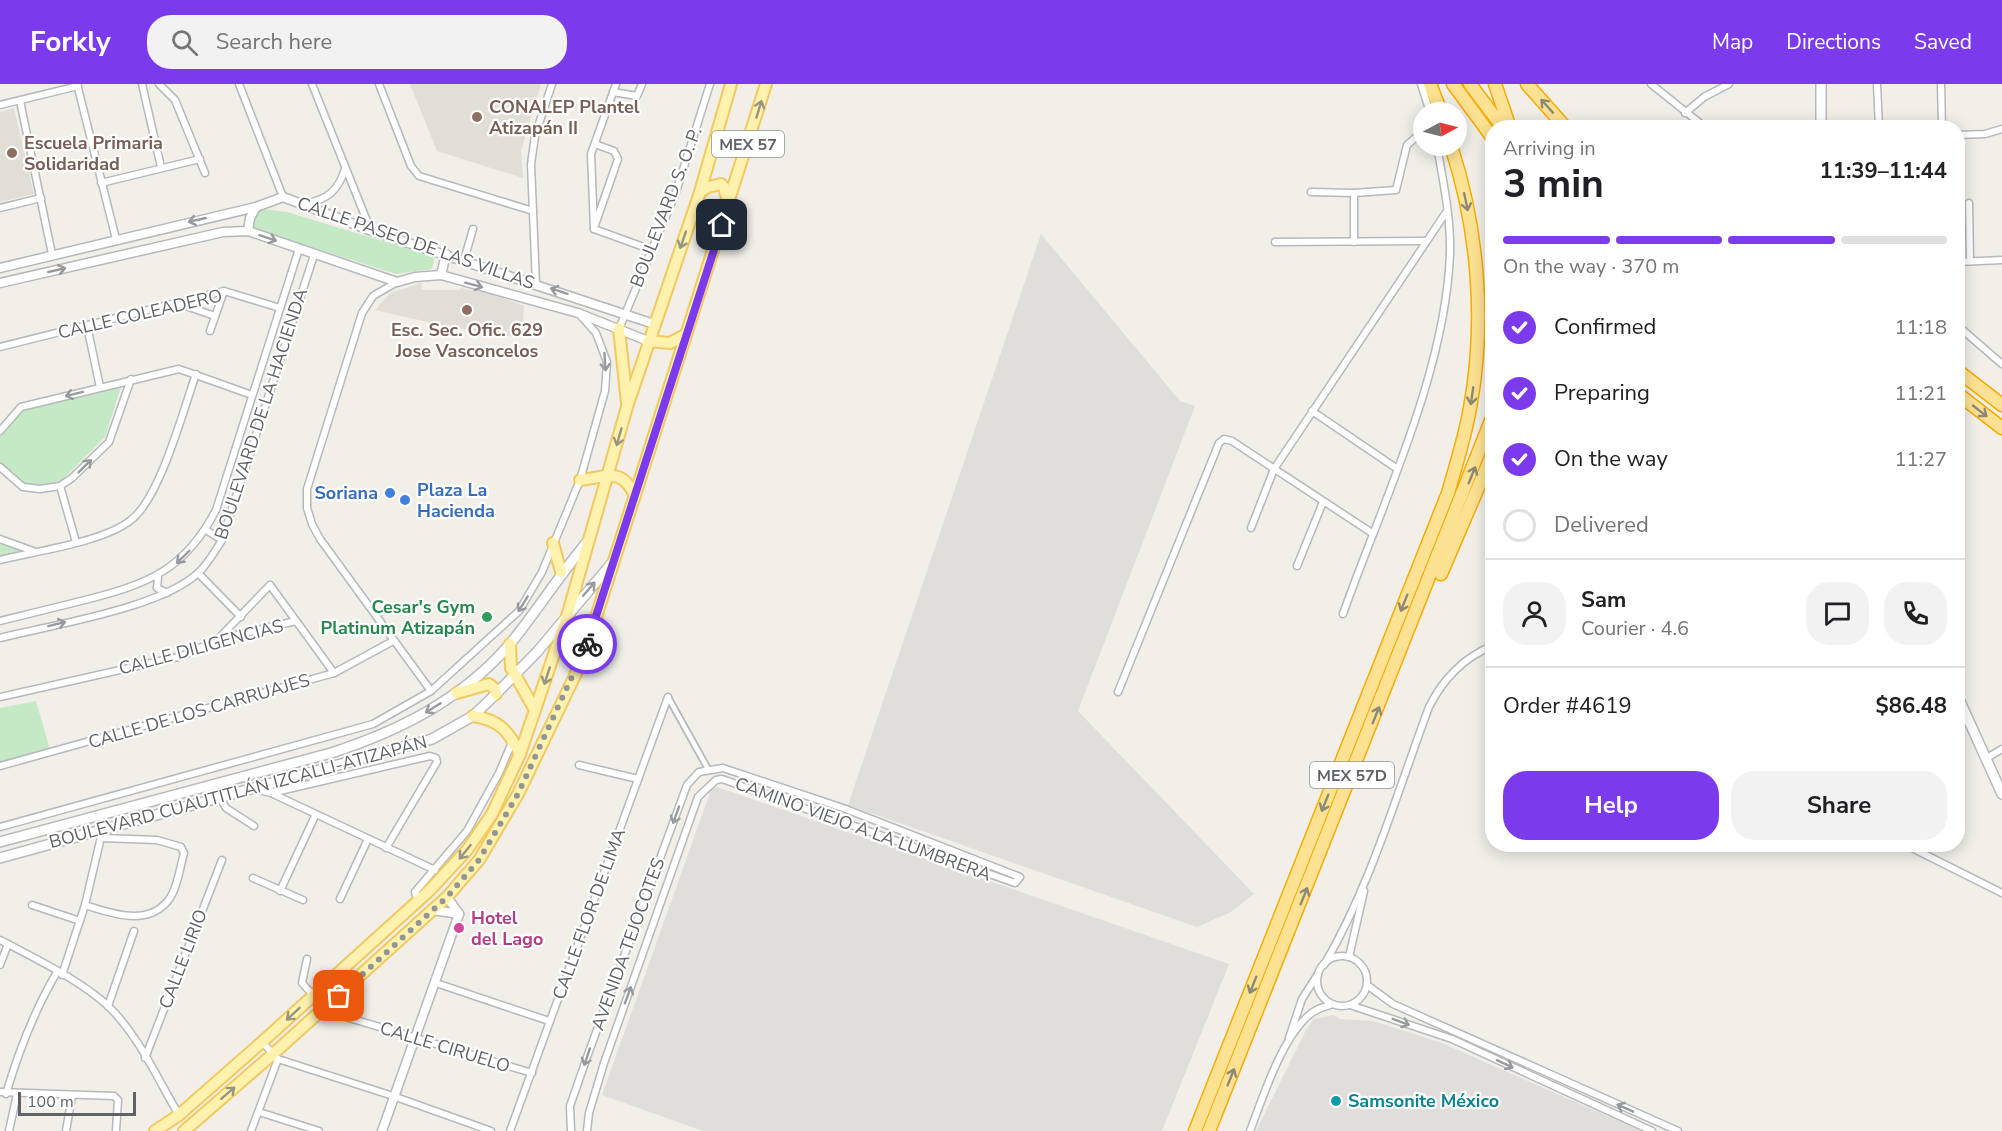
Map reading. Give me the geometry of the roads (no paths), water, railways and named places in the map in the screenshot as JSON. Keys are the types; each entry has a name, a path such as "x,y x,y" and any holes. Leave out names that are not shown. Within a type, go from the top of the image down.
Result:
{"highway":[{"path":"1430,84 1437,102"},
{"path":"1453,84 1485,127"},
{"path":"1470,84 1508,120"},
{"path":"1495,84 1510,120"},
{"path":"1504,84 1510,120"},
{"path":"1527,84 1559,120"},
{"name":"MEX 57D","path":"1195,1131 1448,493 1464,435 1475,374 1478,326 1476,266 1469,211 1454,156"},
{"path":"1965,376 2002,405"},
{"path":"1965,399 2002,428"},
{"name":"MEX 57D","path":"1209,1131 1409,633 1485,436"},
{"path":"1409,633 1428,604 1485,471"}],"main road":[{"name":"MEX 57","path":"155,1131 179,1115 418,901 447,873 482,830 520,754 536,710 568,613 627,407 700,192 731,84"},
{"name":"MEX 57","path":"184,1131 276,1057 323,1010 447,897 484,852 518,794 582,661 766,84"},
{"path":"1821,84 1821,120"},
{"path":"700,192 708,186 721,184 729,205"},
{"path":"619,329 627,407"},
{"path":"648,340 670,344 686,336"},
{"path":"580,480 607,477 626,479 635,496"},
{"name":"BOULEVARD CUAUTITLÁN IZCALLI-ATIZAPÁN","path":"0,842 341,750 371,740 416,719 457,693 510,644 561,572 588,540"},
{"path":"553,543 561,572"},
{"name":"BOULEVARD CUAUTITLÁN IZCALLI-ATIZAPÁN","path":"0,858 101,834 255,789 270,789 420,744 473,716 537,652 617,557"},
{"path":"510,644 509,657 514,675 536,710"},
{"path":"457,693 489,684 495,689 496,694"},
{"path":"1965,713 2002,794"},
{"path":"473,716 489,719 502,725 520,754"}],"street":[{"path":"142,84 160,167"},
{"path":"159,84 175,100 205,173"},
{"path":"239,84 283,197"},
{"path":"312,84 372,231"},
{"path":"379,84 411,166 419,176 533,211"},
{"path":"536,284 531,164 535,136 552,84"},
{"path":"594,228 591,154 616,84"},
{"path":"613,92 637,96 642,84"},
{"name":"BOULEVARD S. O. P.","path":"619,329 676,192 710,84"},
{"path":"1421,84 1427,102"},
{"path":"1651,84 1695,120"},
{"path":"1685,113 1704,97 1729,84"},
{"path":"1877,84 1879,120"},
{"path":"1941,84 1942,120"},
{"path":"0,105 78,85 116,239"},
{"path":"20,100 52,254"},
{"path":"1965,135 1985,134 2002,129"},
{"path":"1311,192 1354,193 1396,190 1407,145 1413,140"},
{"path":"594,228 618,159 614,150 595,144"},
{"path":"1342,614 1425,392 1441,329 1450,254 1448,209 1439,156"},
{"path":"101,183 200,159"},
{"path":"300,205 318,201 332,194 340,185 345,168"},
{"path":"1354,193 1354,242"},
{"name":"CALLE PASEO DE LAS VILLAS","path":"0,267 256,207 283,197 372,231 625,312 654,324"},
{"path":"0,208 40,198"},
{"path":"1969,203 1970,261"},
{"path":"248,231 249,218 256,207"},
{"path":"1251,528 1274,469 1448,209"},
{"path":"594,228 652,250"},
{"path":"464,260 472,229"},
{"name":"CALLE PASEO DE LAS VILLAS","path":"0,283 223,232 248,231 397,282 415,277 441,275 578,312 648,340"},
{"path":"1275,242 1426,241"},
{"name":"BOULEVARD DE LA HACIENDA","path":"0,621 131,589 158,577 184,556 206,530 216,510 249,394 280,308 298,249"},
{"path":"441,275 446,254"},
{"name":"BOULEVARD DE LA HACIENDA","path":"0,638 139,604 167,593 198,573 222,540 314,255"},
{"path":"1965,261 2002,260"},
{"path":"397,282 373,296 362,313 307,489 307,508 312,524 393,641 431,691"},
{"path":"210,331 224,291"},
{"name":"CALLE COLEADERO","path":"0,347 224,291 280,308"},
{"path":"578,312 582,298"},
{"path":"177,303 215,316"},
{"name":"BOULEVARD CUAUTITLÁN IZCALLI-ATIZAPÁN","path":"0,827 373,724 431,691 519,611 542,572 580,480 605,391 607,362 596,333 578,312"},
{"path":"87,326 100,387"},
{"path":"1965,332 2002,364"},
{"path":"0,431 21,407 179,369 249,394"},
{"path":"0,560 76,542 118,528 142,510 150,497 196,374"},
{"path":"0,466 23,486 40,489 60,486 72,478 109,442 131,379"},
{"path":"1312,411 1396,468"},
{"path":"1118,692 1219,443 1224,439 1232,441 1372,532"},
{"path":"60,486 76,542"},
{"path":"1297,566 1323,502"},
{"path":"206,530 222,540"},
{"path":"0,539 33,551"},
{"path":"198,573 242,617"},
{"path":"158,577 157,588 167,593"},
{"path":"219,639 270,585 334,673"},
{"name":"CALLE DILIGENCIAS","path":"0,697 182,656 219,639 296,621"},
{"name":"CALLE DE LOS CARRUAJES","path":"0,766 334,673 393,641"},
{"path":"1250,1131 1287,1044 1302,999 1341,937 1367,878 1433,698 1464,663 1485,650"},
{"path":"669,697 708,769"},
{"name":"CALLE FLOR DE LIMA","path":"510,1131 669,697"},
{"path":"418,901 415,892 467,831 499,773 513,740"},
{"path":"1985,759 2002,749"},
{"path":"270,789 430,756 436,758 436,762 386,848"},
{"path":"579,765 638,778"},
{"name":"CAMINO VIEJO A LA LUMBRERA","path":"708,769 723,768 822,801 1020,877 1017,884 722,779 710,784"},
{"name":"AVENIDA TEJOCOTES","path":"571,1131 570,1106 583,1067 687,785 693,777 708,769"},
{"name":"AVENIDA TEJOCOTES","path":"587,1131 589,1113 608,1052 698,797 710,784"},
{"path":"270,789 315,816 435,870"},
{"path":"220,798 226,808 254,826"},
{"path":"282,888 315,816"},
{"path":"85,905 123,917 156,910 170,897 184,853 181,847 157,840 101,834 80,921 60,973 37,1007 3,1093 116,1097 116,1131"},
{"path":"340,899 368,839"},
{"path":"1920,852 2002,893"},
{"name":"CALLE LIRIO","path":"145,1058 222,860"},
{"path":"254,878 282,888 303,900"},
{"path":"1350,957 1367,878"},
{"path":"447,897 459,914"},
{"path":"32,906 80,921"},
{"path":"433,910 459,914"},
{"path":"382,1131 413,1038 436,983 459,914"},
{"path":"108,1006 134,931"},
{"path":"0,940 60,973 108,1006 121,1020 179,1115"},
{"path":"0,965 9,944"},
{"path":"1350,1005 1361,997 1367,985 1363,967 1350,957 1335,957 1322,968 1318,987 1326,1000 1333,1004 1350,1005 1452,1039 1652,1131"},
{"path":"307,959 302,983 313,995"},
{"path":"436,983 549,1021"},
{"path":"1367,985 1393,1004 1678,1131"},
{"path":"1287,1044 1308,1015 1333,1004"},
{"name":"CALLE CIRUELO","path":"323,1010 532,1073"},
{"path":"262,1042 276,1057 490,1131"},
{"path":"251,1131 276,1057"},
{"path":"9,1131 17,1094"},
{"path":"66,1131 72,1096"},
{"path":"259,1112 319,1131"}],"place":[{"name":"CONALEP Plantel Atizapán II","path":"477,117"},
{"name":"Escuela Primaria Solidaridad","path":"12,153"},
{"name":"Esc. Sec. Ofic. 629 Jose Vasconcelos","path":"467,310"},
{"name":"Soriana","path":"390,493"},
{"name":"Plaza La Hacienda","path":"405,500"},
{"name":"Cesar's Gym Platinum Atizapán","path":"487,617"},
{"name":"Hotel del Lago","path":"459,928"},
{"name":"Samsonite México","path":"1336,1101"}]}
